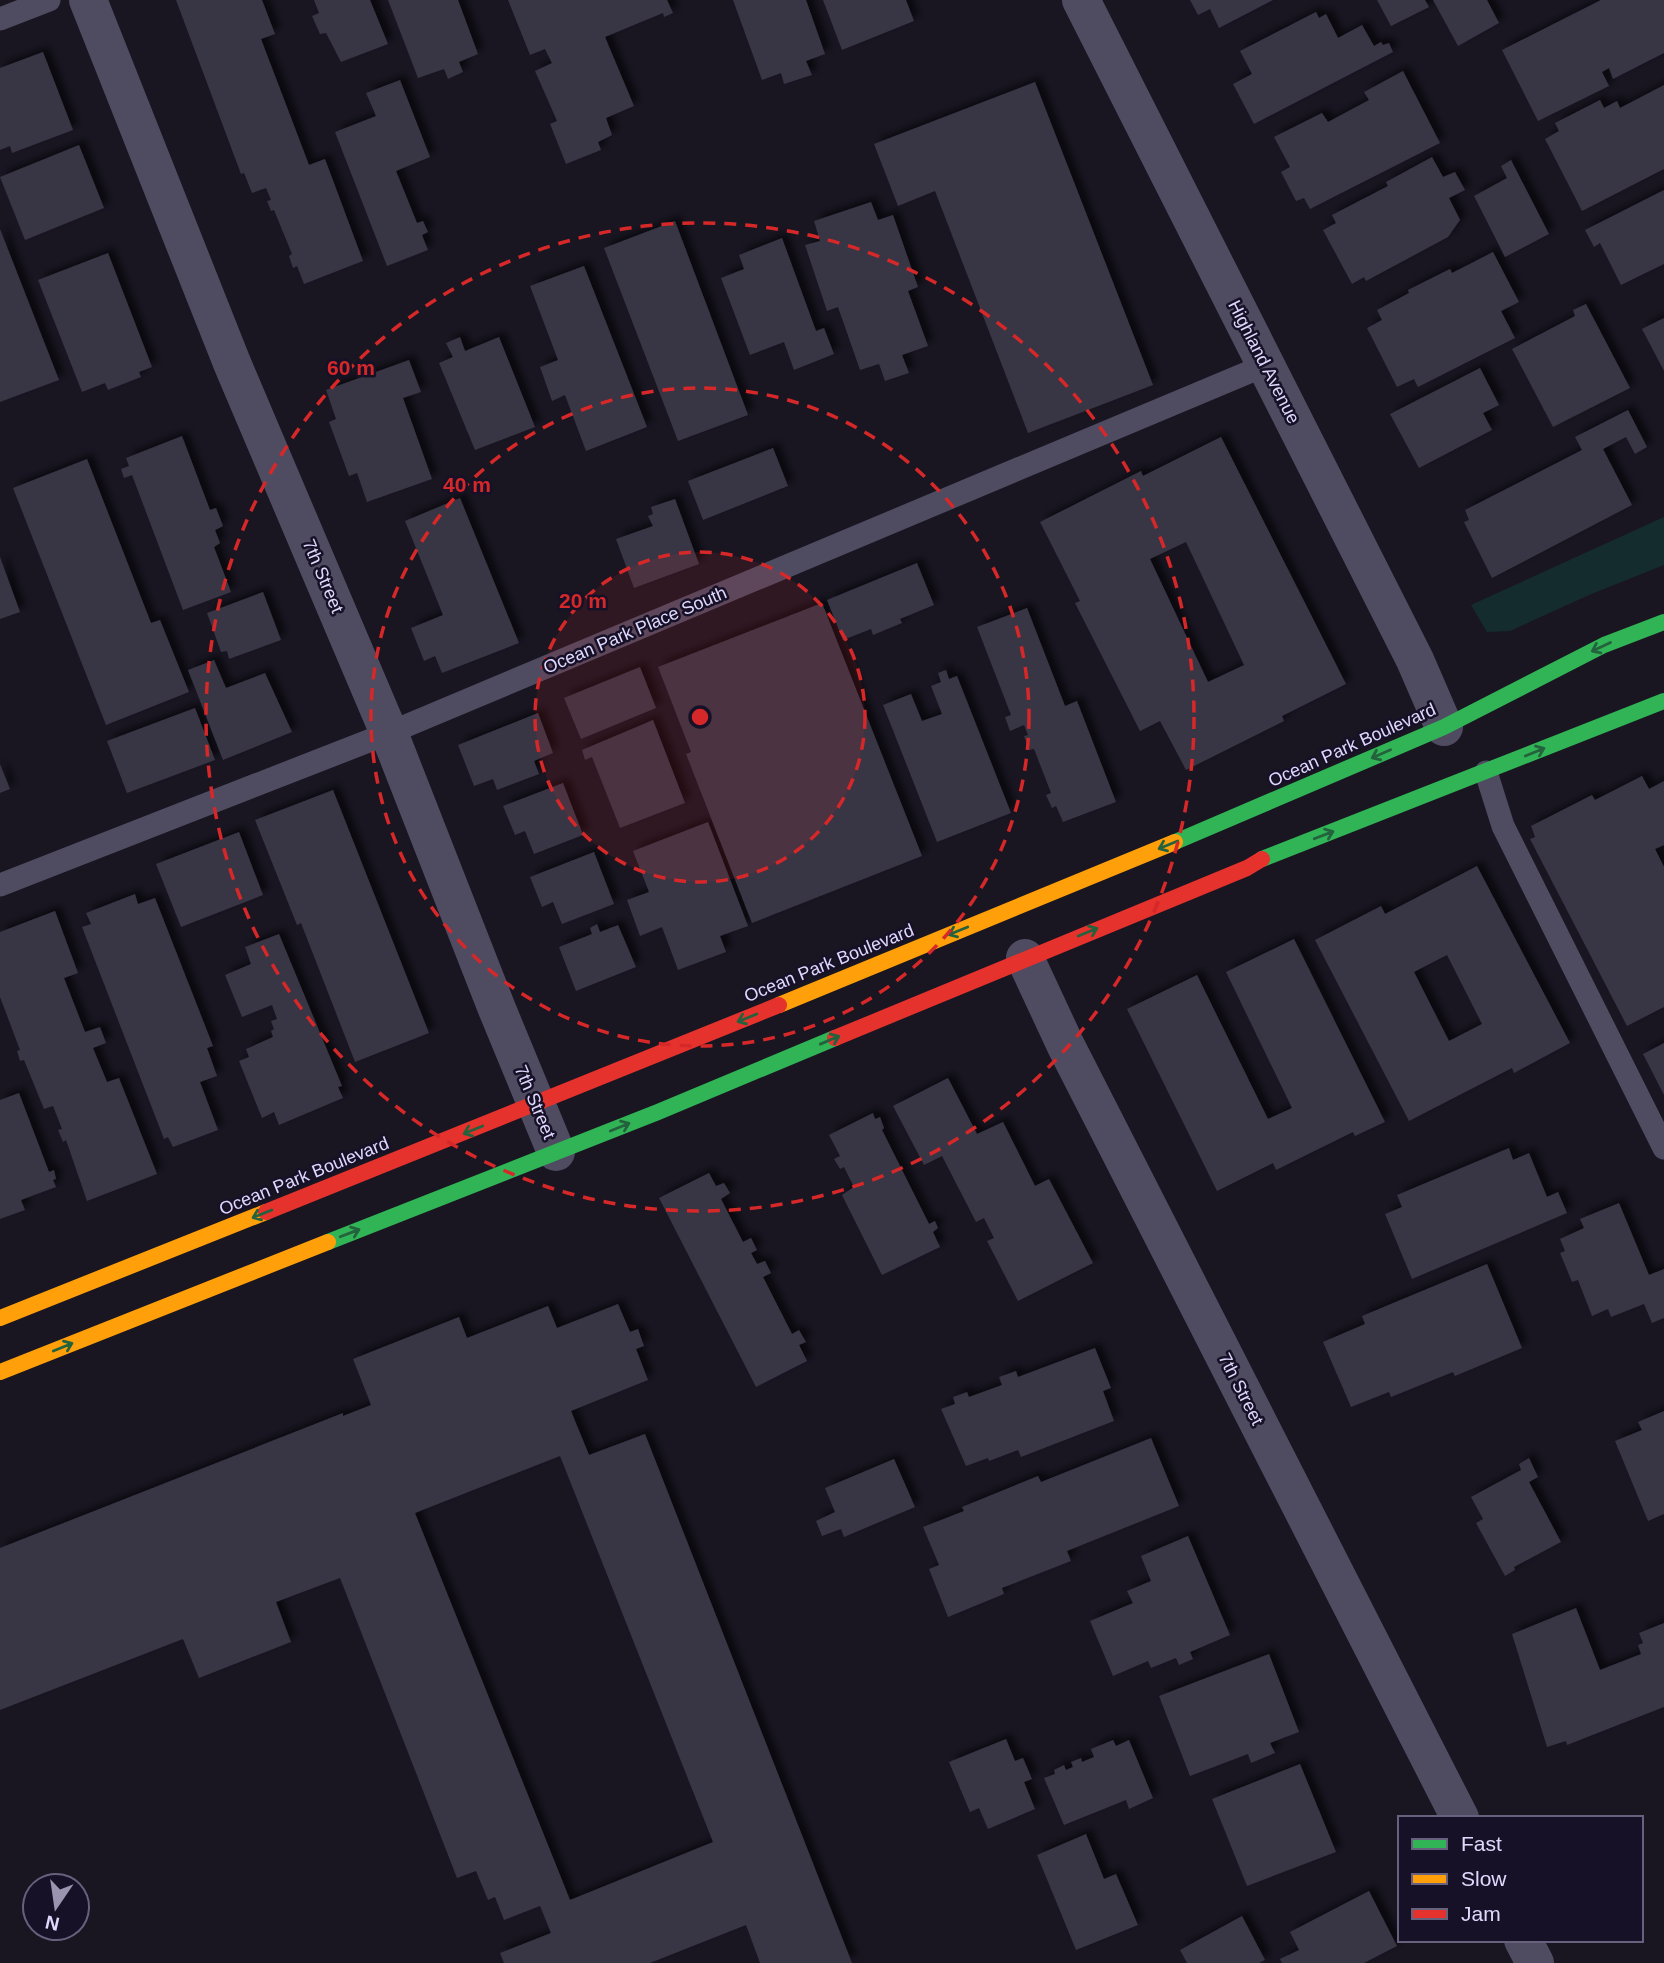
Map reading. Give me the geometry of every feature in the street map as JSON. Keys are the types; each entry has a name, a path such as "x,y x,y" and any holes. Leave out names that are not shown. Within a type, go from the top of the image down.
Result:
{"street":[{"name":"7th Street","path":"88,0 232,363 389,733 556,1152"},
{"name":"Highland Avenue","path":"1081,0 1415,660 1445,737"},
{"name":"Ocean Park Boulevard","path":"0,1318 536,1105 1231,819 1445,737 1604,645 1664,622"},
{"path":"1260,860 1664,701"},
{"path":"1181,858 1231,819"},
{"path":"0,1372 556,1152 1023,949 1247,868 1303,824"},
{"name":"7th Street","path":"1023,949 1065,1044 1459,1816"},
{"path":"1524,1942 1535,1963"}],"lane":[{"path":"0,19 49,0"},
{"name":"Ocean Park Place South","path":"0,885 389,733 1266,365"},
{"path":"1486,772 1503,826 1664,1148"}],"green space":[{"path":"1664,517 1664,565 1510,631 1487,632 1471,605"}],"building":[{"path":"176,0 262,0 275,34 261,39 309,165 325,159 363,261 304,284 297,266 293,268 289,256 292,254 274,210 271,211 267,201 271,200 266,188 252,193 244,173 241,174"},
{"path":"314,0 370,0 388,44 341,62 326,33 320,34 312,16 319,13"},
{"path":"388,0 458,0 478,54 459,62 463,72 448,79 444,69 418,78"},
{"path":"508,0 667,0 673,13 664,17 663,13 605,37 634,106 606,118 612,135 598,142 601,150 566,164 550,124 557,121 535,71 552,63 545,49 530,55"},
{"path":"733,0 806,0 825,54 806,61 812,75 784,84 781,73 762,80"},
{"path":"823,0 906,0 914,21 842,50"},
{"path":"1190,0 1273,0 1219,28 1210,9 1198,15"},
{"path":"1377,0 1425,0 1429,7 1391,26"},
{"path":"1433,0 1487,0 1499,23 1458,46"},
{"path":"1601,0 1664,0 1664,53 1613,79 1609,68 1602,72 1609,86 1538,121 1502,50"},
{"path":"1316,12 1319,18 1326,14 1338,38 1362,25 1374,46 1381,42 1383,45 1389,43 1393,52 1254,124 1233,84 1252,74 1240,51"},
{"path":"43,52 73,130 12,153 10,146 0,150 0,68"},
{"path":"1403,71 1440,143 1310,209 1304,198 1296,201 1281,172 1290,167 1274,137 1322,113 1328,122 1369,100 1364,92"},
{"path":"400,80 430,157 396,171 417,223 423,221 428,232 422,235 428,250 387,266 335,132 376,116 366,93"},
{"path":"1035,82 1153,385 1028,433 935,191 898,206 874,144"},
{"path":"1664,85 1664,169 1582,211 1545,139 1559,131 1555,123 1600,100 1604,108 1617,101 1620,108"},
{"path":"79,145 104,208 25,240 0,177"},
{"path":"1432,157 1443,177 1455,172 1465,190 1449,198 1460,220 1448,237 1366,281 1364,277 1352,284 1323,230 1336,223 1332,215 1388,186 1386,182"},
{"path":"1511,160 1549,234 1505,257 1474,196 1507,178 1501,166"},
{"path":"1664,190 1664,264 1621,285 1600,243 1594,247 1585,230"},
{"path":"871,202 878,220 893,215 918,287 908,291 928,346 902,355 909,373 885,381 879,364 860,370 838,307 827,311 805,245 820,241 814,221"},
{"path":"675,221 748,415 678,441 604,248"},
{"path":"0,229 59,380 0,402"},
{"path":"782,238 816,331 824,328 834,354 794,370 784,342 750,355 721,278 744,269 739,255"},
{"path":"1493,252 1519,302 1501,311 1515,338 1418,387 1414,379 1397,387 1367,328 1382,320 1377,310 1409,293 1408,290 1450,269 1452,273"},
{"path":"108,253 152,367 139,372 141,377 108,390 105,383 82,392 38,280"},
{"path":"584,266 647,427 586,451 565,395 552,401 540,367 558,360 530,286"},
{"path":"1586,304 1630,388 1553,427 1512,349 1575,316 1573,310"},
{"path":"1664,318 1664,371 1642,329"},
{"path":"460,337 465,351 499,337 535,427 475,450 439,363 453,357 446,343"},
{"path":"409,360 421,392 403,398 432,479 367,502 357,473 349,476 329,422 336,419 326,390"},
{"path":"1480,368 1499,405 1483,413 1492,430 1419,468 1390,414"},
{"path":"1628,410 1647,447 1635,454 1626,437 1603,449 1632,505 1492,578 1464,522 1469,520 1465,510 1582,450 1575,437"},
{"path":"182,436 210,510 216,508 223,526 215,530 220,543 214,547 231,592 183,610 132,475 124,478 121,469 129,466 126,458"},
{"path":"1221,437 1346,684 1282,716 1284,721 1186,770 1160,721 1140,731 1075,603 1080,601 1040,522 1141,471 1143,476","holes":["1186,542 1244,665 1208,682 1150,559"]},
{"path":"773,448 788,486 703,520 688,481"},
{"path":"87,459 151,623 160,620 189,692 106,725 13,488"},
{"path":"460,498 519,643 442,673 435,656 424,661 411,628 443,615 405,521"},
{"path":"675,499 699,564 634,588 616,539 653,526 648,516 653,514 651,507"},
{"path":"0,557 20,612 0,619"},
{"path":"917,563 934,605 900,619 902,623 873,635 871,629 843,640 827,600"},
{"path":"263,592 281,640 229,659 227,651 221,652 207,613"},
{"path":"822,603 922,856 752,923 686,754 691,752 658,667"},
{"path":"1027,608 1065,706 1077,701 1116,802 1063,822 1056,806 1052,808 1046,795 1051,793 1034,749 1029,750 1024,736 1028,735 1024,725 1010,731 1005,717 1011,715 977,627"},
{"path":"214,660 226,688 265,673 292,732 223,760 188,670"},
{"path":"640,667 656,708 581,739 564,698"},
{"path":"946,670 949,679 957,676 1011,813 937,842 883,705 911,694 922,721 942,714 931,686 941,682 938,673"},
{"path":"195,708 215,760 127,793 107,741"},
{"path":"538,713 553,753 534,761 539,774 497,790 493,779 474,786 458,745"},
{"path":"653,720 685,803 620,828 592,757 585,760 582,750"},
{"path":"0,764 10,789 0,793"},
{"path":"1642,776 1649,789 1664,781 1664,845 1655,849 1664,867 1664,1007 1627,1026 1530,839 1535,837 1531,826 1592,795 1595,800"},
{"path":"563,783 583,835 534,854 525,831 515,835 503,806"},
{"path":"333,790 429,1033 355,1062 301,923 297,925 255,820"},
{"path":"708,822 748,926 720,936 726,952 678,970 662,927 640,936 627,900 649,892 633,851"},
{"path":"239,832 263,895 181,927 156,864"},
{"path":"594,852 614,904 562,924 553,902 542,907 530,877"},
{"path":"1477,866 1570,1043 1514,1073 1512,1068 1409,1121 1315,940 1381,906 1385,914","holes":["1447,955 1482,1024 1449,1041 1414,972"]},
{"path":"135,894 138,904 155,898 213,1046 207,1048 217,1076 200,1082 218,1130 173,1147 168,1137 164,1139 82,927 91,924 86,913"},
{"path":"55,911 78,973 64,978 85,1032 100,1027 106,1043 93,1048 107,1082 119,1078 157,1174 87,1201 66,1140 63,1142 58,1130 62,1129 53,1106 44,1109 24,1060 20,1061 17,1051 20,1050 0,997 0,932"},
{"path":"597,924 600,932 618,925 636,967 576,991 559,947 592,934 590,928"},
{"path":"279,934 342,1086 338,1087 343,1098 279,1125 274,1112 262,1118 239,1061 249,1057 246,1049 273,1037 271,1021 277,1019 272,1005 242,1017 225,975 251,964 245,947"},
{"path":"1294,939 1385,1122 1355,1136 1353,1132 1276,1170 1273,1163 1217,1191 1127,1009 1197,975 1268,1119 1292,1108 1226,972"},
{"path":"1664,1043 1664,1095 1643,1054"},
{"path":"948,1078 977,1134 1003,1122 1035,1186 1049,1179 1093,1263 1018,1301 987,1241 994,1238 984,1218 976,1222 942,1156 924,1165 893,1106"},
{"path":"19,1093 49,1172 54,1170 56,1179 53,1180 56,1187 21,1200 25,1210 0,1219 0,1100"},
{"path":"873,1113 875,1119 880,1117 884,1128 882,1130 929,1224 935,1221 938,1228 933,1232 940,1247 882,1275 842,1195 854,1187 844,1167 840,1169 834,1159 840,1156 829,1135"},
{"path":"1509,1148 1513,1160 1529,1153 1547,1197 1558,1192 1567,1213 1412,1279 1385,1214 1402,1207 1397,1195"},
{"path":"709,1173 716,1186 724,1183 730,1193 721,1199 743,1242 751,1238 757,1250 751,1253 757,1264 765,1261 771,1273 763,1277 792,1334 799,1330 806,1342 799,1345 807,1361 756,1387 659,1198"},
{"path":"1619,1203 1649,1275 1664,1269 1664,1318 1652,1323 1644,1304 1611,1317 1608,1309 1592,1316 1578,1280 1572,1282 1560,1253 1565,1251 1560,1239 1584,1228 1580,1219"},
{"path":"1487,1264 1522,1348 1455,1376 1453,1372 1391,1397 1389,1392 1351,1407 1323,1342 1365,1324 1362,1316"},
{"path":"618,1304 630,1332 638,1329 644,1346 636,1349 648,1380 571,1411 589,1455 645,1434 852,1963 760,1963 746,1925 650,1963 504,1963 500,1953 551,1933 540,1906 504,1920 495,1897 488,1900 476,1871 457,1878 340,1578 276,1602 291,1642 199,1678 183,1639 0,1710 0,1548 343,1413 343,1416 371,1405 353,1359 459,1317 467,1338 548,1306 557,1328","holes":["560,1456 713,1842 570,1900 415,1513"]},
{"path":"1095,1348 1111,1388 1103,1391 1114,1421 1021,1457 1018,1450 966,1466 941,1409 955,1404 953,1397 967,1392 969,1397 1002,1385 999,1377 1016,1371 1018,1377"},
{"path":"1664,1411 1664,1514 1648,1521 1615,1441 1642,1430 1638,1422"},
{"path":"1151,1438 1179,1506 1067,1551 1071,1561 1002,1588 1004,1594 948,1617 929,1569 939,1565 923,1527 964,1511 962,1507 1038,1476 1041,1482"},
{"path":"1529,1458 1538,1477 1529,1482 1561,1542 1514,1567 1515,1570 1505,1576 1476,1523 1483,1519 1471,1497 1521,1470 1519,1464"},
{"path":"894,1459 915,1507 844,1537 841,1529 822,1536 816,1521 835,1512 825,1488"},
{"path":"1188,1536 1230,1635 1190,1652 1193,1659 1179,1665 1176,1658 1151,1668 1148,1661 1113,1676 1090,1621 1133,1603 1127,1591 1151,1581 1141,1556"},
{"path":"1576,1608 1600,1670 1641,1654 1638,1645 1643,1643 1639,1633 1664,1623 1664,1707 1567,1745 1566,1741 1547,1747 1512,1634"},
{"path":"1269,1654 1299,1732 1270,1743 1275,1753 1251,1763 1248,1754 1190,1776 1159,1696"},
{"path":"1006,1739 1015,1761 1023,1758 1032,1779 1024,1782 1035,1809 988,1829 979,1808 970,1812 949,1762"},
{"path":"1113,1740 1116,1746 1129,1740 1153,1798 1129,1809 1126,1800 1064,1825 1044,1778 1055,1774 1054,1770 1064,1765 1066,1770 1073,1767 1071,1762 1081,1758 1082,1762 1094,1757 1091,1749"},
{"path":"1300,1764 1336,1852 1247,1886 1212,1799"},
{"path":"1086,1834 1104,1879 1116,1874 1138,1925 1076,1950 1037,1855"},
{"path":"1369,1891 1397,1946 1364,1963 1282,1963 1280,1959 1299,1950 1290,1932"},
{"path":"1242,1916 1265,1960 1259,1963 1187,1963 1180,1950"}],"traffic: fast":[{"path":"1175,842 1444,727 1604,645 1664,622"},
{"path":"1262,859 1664,701"},
{"path":"328,1242 658,1112 835,1038"}],"traffic: slow":[{"path":"779,1005 1175,842"},
{"path":"0,1318 266,1212"},
{"path":"0,1372 328,1242"}],"traffic: jam":[{"path":"835,1038 1247,868 1262,859"},
{"path":"266,1212 779,1005"}]}
